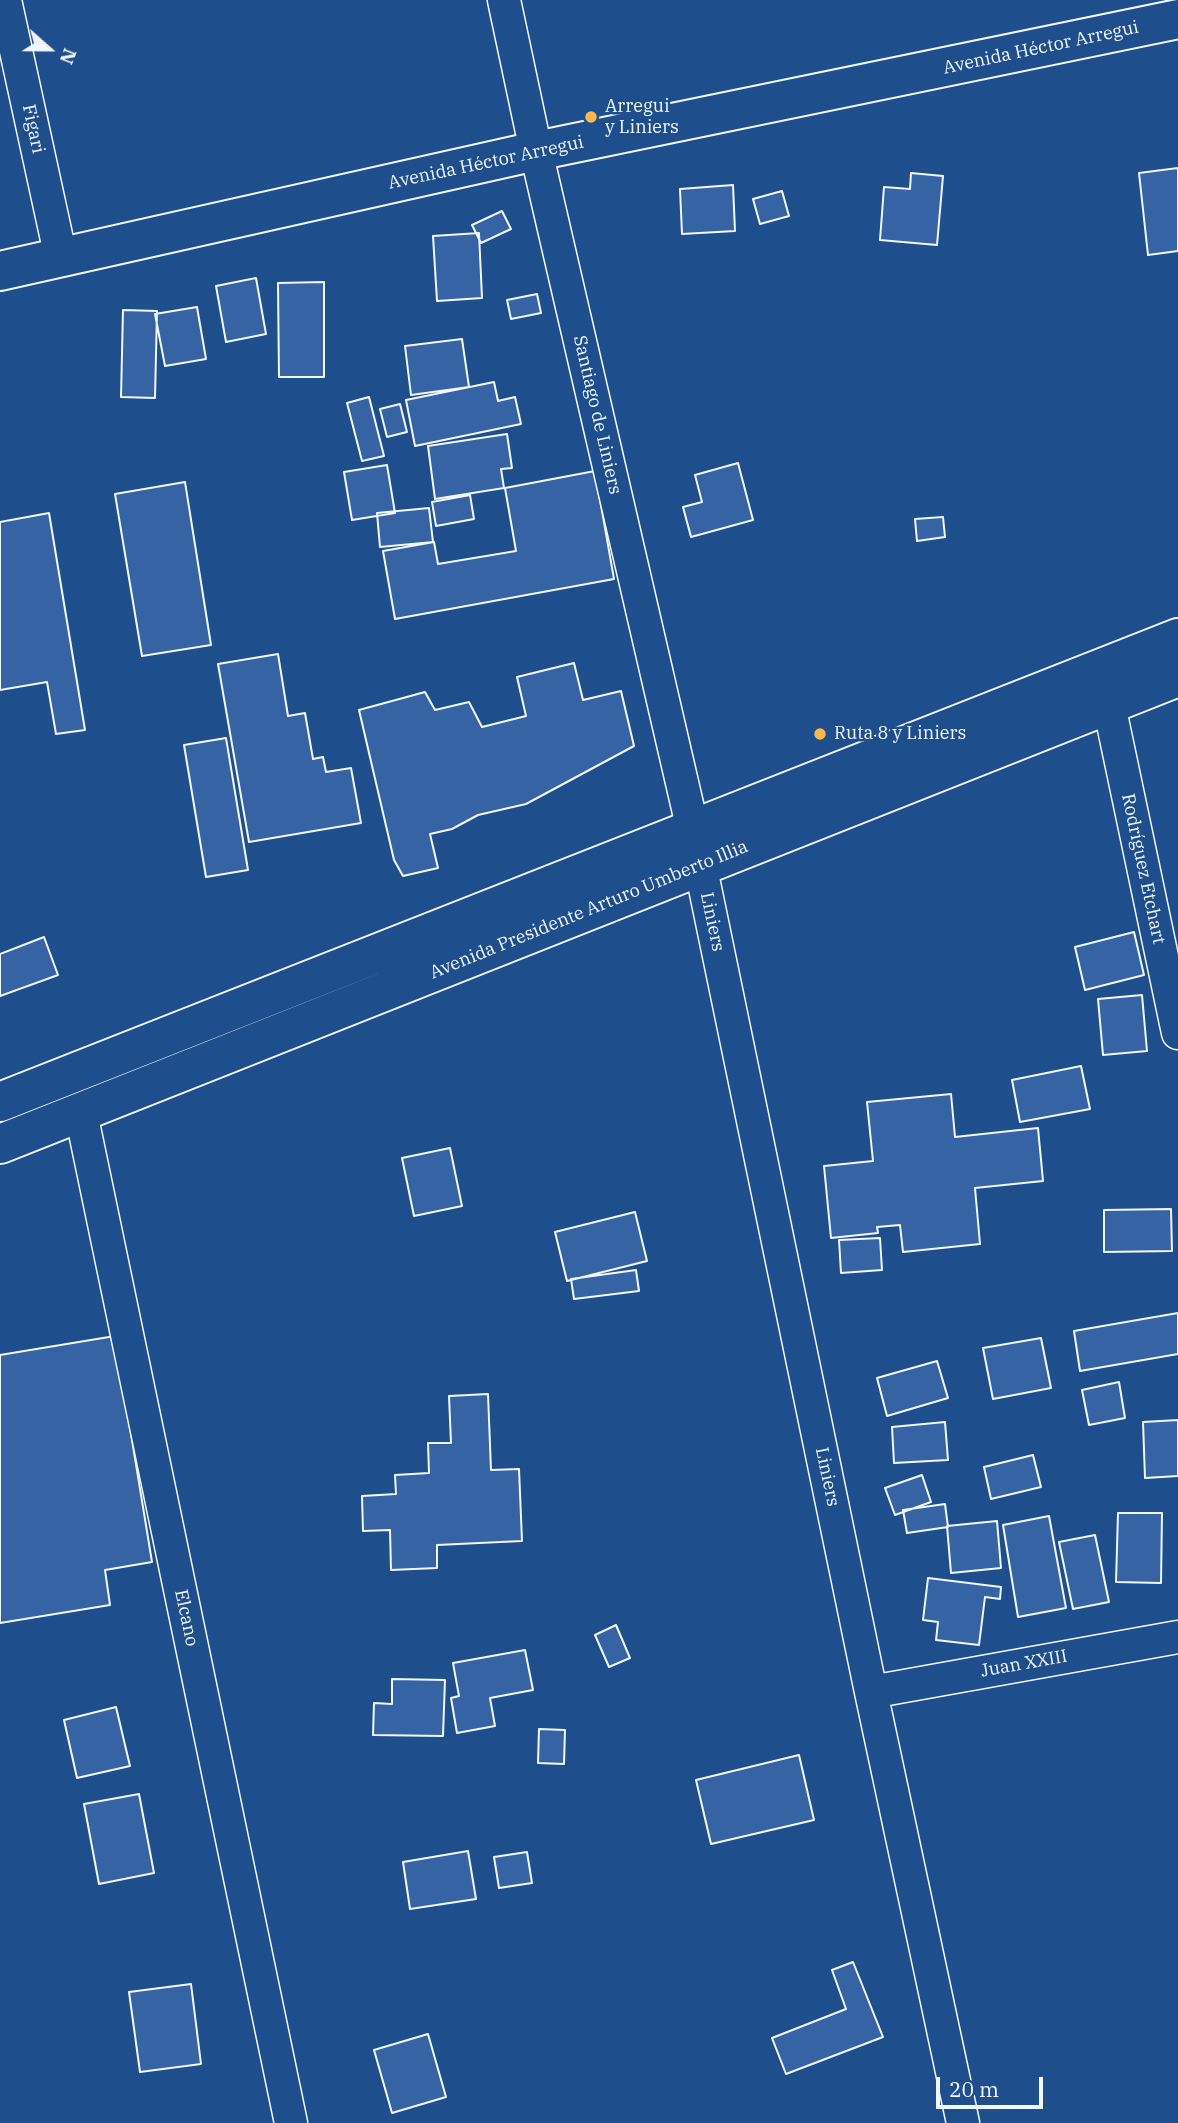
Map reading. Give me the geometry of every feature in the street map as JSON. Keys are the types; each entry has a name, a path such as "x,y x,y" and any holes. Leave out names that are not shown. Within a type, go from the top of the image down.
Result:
{"main road":[{"name":"Avenida Héctor Arregui","path":"0,271 536,151 1178,19"},
{"name":"Avenida Presidente Arturo Umberto Illia","path":"0,1144 81,1113 1178,638"},
{"name":"Avenida Presidente Arturo Umberto Illia","path":"0,1102 696,848 1109,705 1178,677"}],"street":[{"name":"Figari","path":"5,0 61,258"},
{"name":"Santiago de Liniers","path":"504,0 536,151 696,848"},
{"name":"Rodríguez Etchart","path":"1109,705 1178,1033"},
{"name":"Liniers","path":"696,848 963,2123"},
{"name":"Elcano","path":"81,1113 291,2123"},
{"name":"Juan XXIII","path":"871,1692 1178,1637"}],"building":[{"path":"1178,168 1178,251 1148,255 1139,173"},
{"path":"911,173 943,176 937,245 880,240 884,187 910,189"},
{"path":"733,185 735,231 682,234 680,189"},
{"path":"782,191 789,216 760,224 753,199"},
{"path":"502,211 511,229 481,243 472,225"},
{"path":"479,233 482,298 437,301 433,236"},
{"path":"256,278 266,334 226,342 216,286"},
{"path":"324,282 324,377 279,377 278,283"},
{"path":"537,294 541,313 511,319 507,300"},
{"path":"197,307 206,359 165,366 155,314"},
{"path":"123,310 157,311 155,398 121,397"},
{"path":"462,339 469,387 411,395 405,346"},
{"path":"494,382 498,401 515,397 521,424 415,446 406,400"},
{"path":"369,397 384,456 362,461 347,403"},
{"path":"400,404 407,432 387,437 380,409"},
{"path":"507,434 512,468 501,469 504,488 435,499 428,446"},
{"path":"738,463 753,520 691,537 683,507 702,502 695,475"},
{"path":"387,465 395,513 352,520 344,472"},
{"path":"595,471 614,579 395,619 383,551 434,542 438,564 516,551 505,488"},
{"path":"185,482 211,645 142,656 115,494"},
{"path":"470,495 474,519 436,526 432,502"},
{"path":"429,508 433,542 380,547 377,513"},
{"path":"49,513 85,730 56,734 47,682 0,690 0,522"},
{"path":"943,517 945,537 917,541 915,519"},
{"path":"278,654 288,716 305,713 313,759 323,757 326,772 351,768 361,823 249,842 218,664"},
{"path":"574,663 583,700 621,691 634,746 526,804 478,815 452,829 430,834 438,868 403,876 394,860 359,710 425,692 435,710 469,702 482,727 526,716 517,677"},
{"path":"226,738 248,870 206,877 184,745"},
{"path":"1134,932 1144,975 1085,990 1075,947"},
{"path":"44,937 58,975 0,996 0,954"},
{"path":"1142,995 1147,1051 1103,1055 1098,999"},
{"path":"1081,1066 1090,1109 1020,1122 1012,1080"},
{"path":"951,1094 955,1137 1038,1128 1043,1181 975,1188 980,1244 903,1252 900,1225 877,1227 878,1233 831,1238 824,1166 873,1161 867,1102"},
{"path":"450,1148 462,1206 414,1216 402,1158"},
{"path":"1171,1209 1172,1251 1104,1252 1104,1210"},
{"path":"635,1212 647,1261 567,1281 555,1232"},
{"path":"880,1238 882,1270 841,1273 839,1240"},
{"path":"636,1270 639,1291 574,1299 571,1279"},
{"path":"1178,1313 1178,1354 1080,1371 1074,1331"},
{"path":"115,1336 152,1562 105,1570 110,1605 0,1623 0,1355"},
{"path":"1041,1338 1051,1388 993,1399 983,1348"},
{"path":"937,1361 948,1398 887,1416 877,1378"},
{"path":"1119,1382 1125,1418 1089,1425 1082,1390"},
{"path":"488,1394 491,1470 519,1469 522,1541 437,1545 437,1568 391,1570 390,1530 363,1531 362,1496 396,1494 395,1475 429,1473 428,1443 451,1443 449,1396"},
{"path":"1178,1420 1178,1476 1145,1478 1143,1422"},
{"path":"945,1422 948,1460 894,1463 892,1427"},
{"path":"1033,1455 1041,1487 991,1499 984,1467"},
{"path":"922,1475 931,1502 895,1515 885,1488"},
{"path":"945,1504 948,1527 907,1533 903,1510"},
{"path":"1118,1513 1162,1513 1161,1583 1116,1582"},
{"path":"1049,1516 1066,1608 1018,1617 1003,1525"},
{"path":"997,1521 1001,1568 951,1573 947,1526"},
{"path":"1095,1535 1109,1602 1073,1609 1059,1542"},
{"path":"928,1578 1001,1587 1000,1599 985,1597 979,1645 936,1640 938,1622 923,1620"},
{"path":"616,1625 630,1658 609,1667 595,1635"},
{"path":"525,1650 533,1690 490,1698 495,1726 457,1733 451,1698 459,1696 453,1663"},
{"path":"392,1679 445,1680 443,1736 373,1735 374,1703 392,1704"},
{"path":"116,1707 130,1766 77,1778 64,1720"},
{"path":"539,1729 565,1730 564,1764 538,1763"},
{"path":"799,1755 814,1820 711,1844 696,1780"},
{"path":"139,1794 154,1873 99,1884 84,1804"},
{"path":"468,1851 476,1899 410,1909 403,1862"},
{"path":"527,1852 532,1883 499,1888 494,1857"},
{"path":"853,1962 883,2037 786,2074 772,2038 846,2009 832,1970"},
{"path":"191,1984 201,2064 140,2072 129,1992"},
{"path":"428,2034 446,2097 392,2113 374,2050"}],"place":[{"name":"Arregui y Liniers","path":"591,117"},
{"name":"Ruta 8 y Liniers","path":"820,734"}]}
